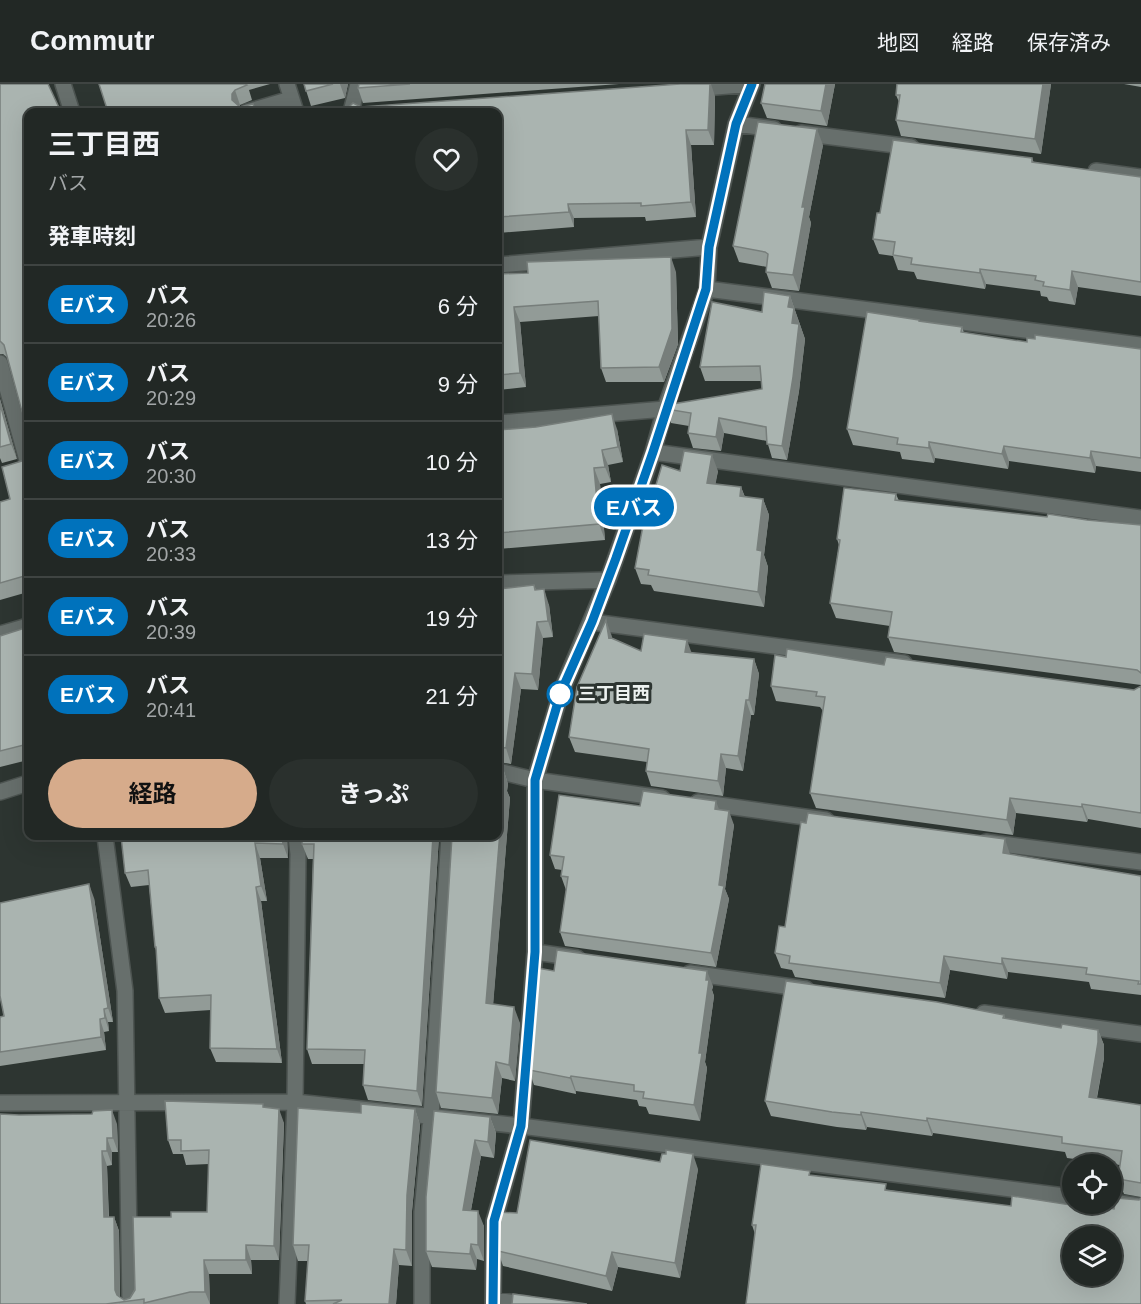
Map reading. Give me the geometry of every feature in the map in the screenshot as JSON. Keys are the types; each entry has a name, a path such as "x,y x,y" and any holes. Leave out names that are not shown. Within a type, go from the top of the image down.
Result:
{"street":[{"path":"63,84 71,108"},
{"path":"278,108 293,106 287,84"},
{"path":"352,108 358,84"},
{"path":"527,1304 493,1302 494,1221 521,1126 535,952 535,780 561,692 608,580 706,289 709,247 736,124 752,84 682,90"},
{"path":"736,124 921,148"},
{"path":"1083,170 1141,177"},
{"path":"502,265 709,247"},
{"path":"706,289 1141,345"},
{"path":"0,363 24,450"},
{"path":"502,423 666,410"},
{"path":"653,452 1141,518"},
{"path":"9,471 24,466"},
{"path":"502,583 608,580"},
{"path":"592,622 919,665"},
{"path":"0,634 24,627"},
{"path":"502,772 535,780 844,822"},
{"path":"0,792 24,784"},
{"path":"106,840 125,991 130,1304"},
{"path":"287,1304 296,1102 296,840"},
{"path":"422,1304 422,1212 431,1116 449,840"},
{"path":"975,840 1141,862"},
{"path":"535,952 594,960"},
{"path":"678,971 820,991"},
{"path":"975,1012 1141,1034"},
{"path":"0,1103 296,1102 521,1126 1062,1196"},
{"path":"1122,1203 1141,1206"}],"building":[{"path":"0,84 48,84 59,108 24,108 24,419 4,345 0,341"},
{"path":"99,84 246,84 235,90 232,100 240,107 253,104 254,108 107,108"},
{"path":"304,84 333,84 306,91"},
{"path":"359,84 410,84 358,88"},
{"path":"680,84 710,84 708,130 686,130 691,202 641,206 641,203 568,204 569,212 502,217 502,108 350,108 350,106 353,103 361,107"},
{"path":"765,84 826,84 821,111 761,103"},
{"path":"897,84 1043,84 1035,139 896,120 900,95 896,95"},
{"path":"758,122 817,129 802,207 805,207 793,275 766,272 768,254 733,246"},
{"path":"893,140 1032,158 1032,162 1141,177 1141,282 1072,271 1070,290 1043,286 1044,282 1035,280 1036,276 980,269 980,273 911,264 912,258 893,255 895,242 873,239"},
{"path":"671,257 672,329 659,367 601,368 598,301 514,307 520,373 502,375 502,274 528,273 527,262"},
{"path":"764,292 790,296 788,307 794,308 792,323 799,324 782,446 767,444 766,427 719,418 716,437 688,433 691,413 666,409 667,405 762,389 760,366 700,367 712,302 762,312"},
{"path":"867,312 962,327 961,332 1027,342 1027,338 1035,339 1035,335 1141,349 1141,458 1091,451 1090,458 1004,446 1002,454 929,442 929,448 897,444 898,438 847,429"},
{"path":"0,404 11,444 0,447"},
{"path":"612,414 618,447 602,450 605,467 594,468 599,524 502,533 502,430 536,427"},
{"path":"684,451 712,455 707,483 741,487 740,496 763,499 757,550 762,551 758,592 648,575 649,570 635,568 642,531 662,465 680,471"},
{"path":"24,460 24,576 0,583 0,502 10,499 2,467"},
{"path":"844,488 896,494 895,500 1141,525 1141,673 1137,670 888,637 892,612 830,603 840,540 837,539"},
{"path":"534,585 535,590 544,589 548,621 537,622 532,674 515,673 506,748 502,748 502,589"},
{"path":"606,620 609,639 609,637 641,651 644,634 687,640 685,652 754,659 738,756 721,754 718,781 646,771 649,749 569,737 577,687"},
{"path":"24,628 24,745 0,751 0,636"},
{"path":"787,649 884,665 886,657 1134,690 1141,686 1141,813 1082,804 1082,807 1010,798 1007,820 810,793 825,697 816,696 817,692 771,686 775,655 786,657"},
{"path":"502,782 504,783 502,807"},
{"path":"643,791 716,801 715,809 729,811 719,885 724,886 711,953 560,932 568,877 561,876 564,857 550,855 559,795 640,806"},
{"path":"808,813 1005,839 1003,853 1141,876 1141,984 1138,984 1139,981 1086,974 1087,968 1002,958 1002,964 944,956 940,983 789,963 790,956 775,953 779,926 785,927 801,822 806,823"},
{"path":"121,840 282,840 283,844 255,843 261,886 256,887 277,1049 210,1048 211,995 159,998 148,870 125,873"},
{"path":"302,840 433,840 417,1091 363,1085 365,1050 307,1049 314,844 302,844"},
{"path":"452,840 499,840 486,1003 514,1007 509,1065 496,1062 492,1098 436,1092"},
{"path":"89,884 108,1008 104,1009 105,1018 100,1019 101,1037 0,1052 0,1017 4,1016 0,996 0,903"},
{"path":"557,950 707,971 706,980 709,980 699,1053 702,1053 694,1105 643,1098 644,1092 634,1091 634,1085 571,1076 570,1078 529,1070 537,968 554,971"},
{"path":"786,981 937,1002 1004,1015 1003,1018 1061,1028 1062,1024 1098,1030 1089,1097 1141,1105 1141,1183 1122,1180 1122,1151 1062,1143 1062,1137 927,1118 927,1121 861,1112 861,1115 832,1112 765,1101"},
{"path":"165,1101 263,1104 263,1107 279,1109 274,1246 246,1245 246,1260 204,1260 205,1292 190,1292 144,1303 144,1299 106,1304 0,1304 0,1114 92,1114 93,1111 112,1110 113,1138 107,1138 107,1151 102,1151 104,1217 114,1217 115,1290 117,1295 124,1300 130,1298 135,1290 133,1217 171,1217 171,1212 207,1212 209,1150 181,1151 181,1140 168,1140"},
{"path":"361,1104 415,1109 407,1195 406,1250 394,1249 389,1304 333,1304 342,1300 305,1301 309,1245 293,1245 298,1108 361,1113"},
{"path":"434,1111 490,1117 488,1142 475,1140 463,1210 478,1211 478,1245 471,1244 470,1254 426,1251 426,1197"},
{"path":"530,1140 660,1162 666,1150 693,1154 675,1263 612,1252 606,1276 498,1251 498,1212 517,1213"},
{"path":"761,1164 810,1171 809,1175 886,1184 885,1190 1011,1206 1012,1196 1062,1204 1062,1214 1122,1214 1122,1199 1139,1200 1141,1198 1141,1304 746,1304 756,1225 752,1225"},
{"path":"513,1294 587,1304 512,1304"}],"bus line":[{"name":"Eバス","path":"493,1304 494,1221 521,1126 535,952 535,780 561,692 592,622 616,558 706,289 709,247 736,124 752,84"}],"place":[{"name":"三丁目西","path":"560,694"}]}
